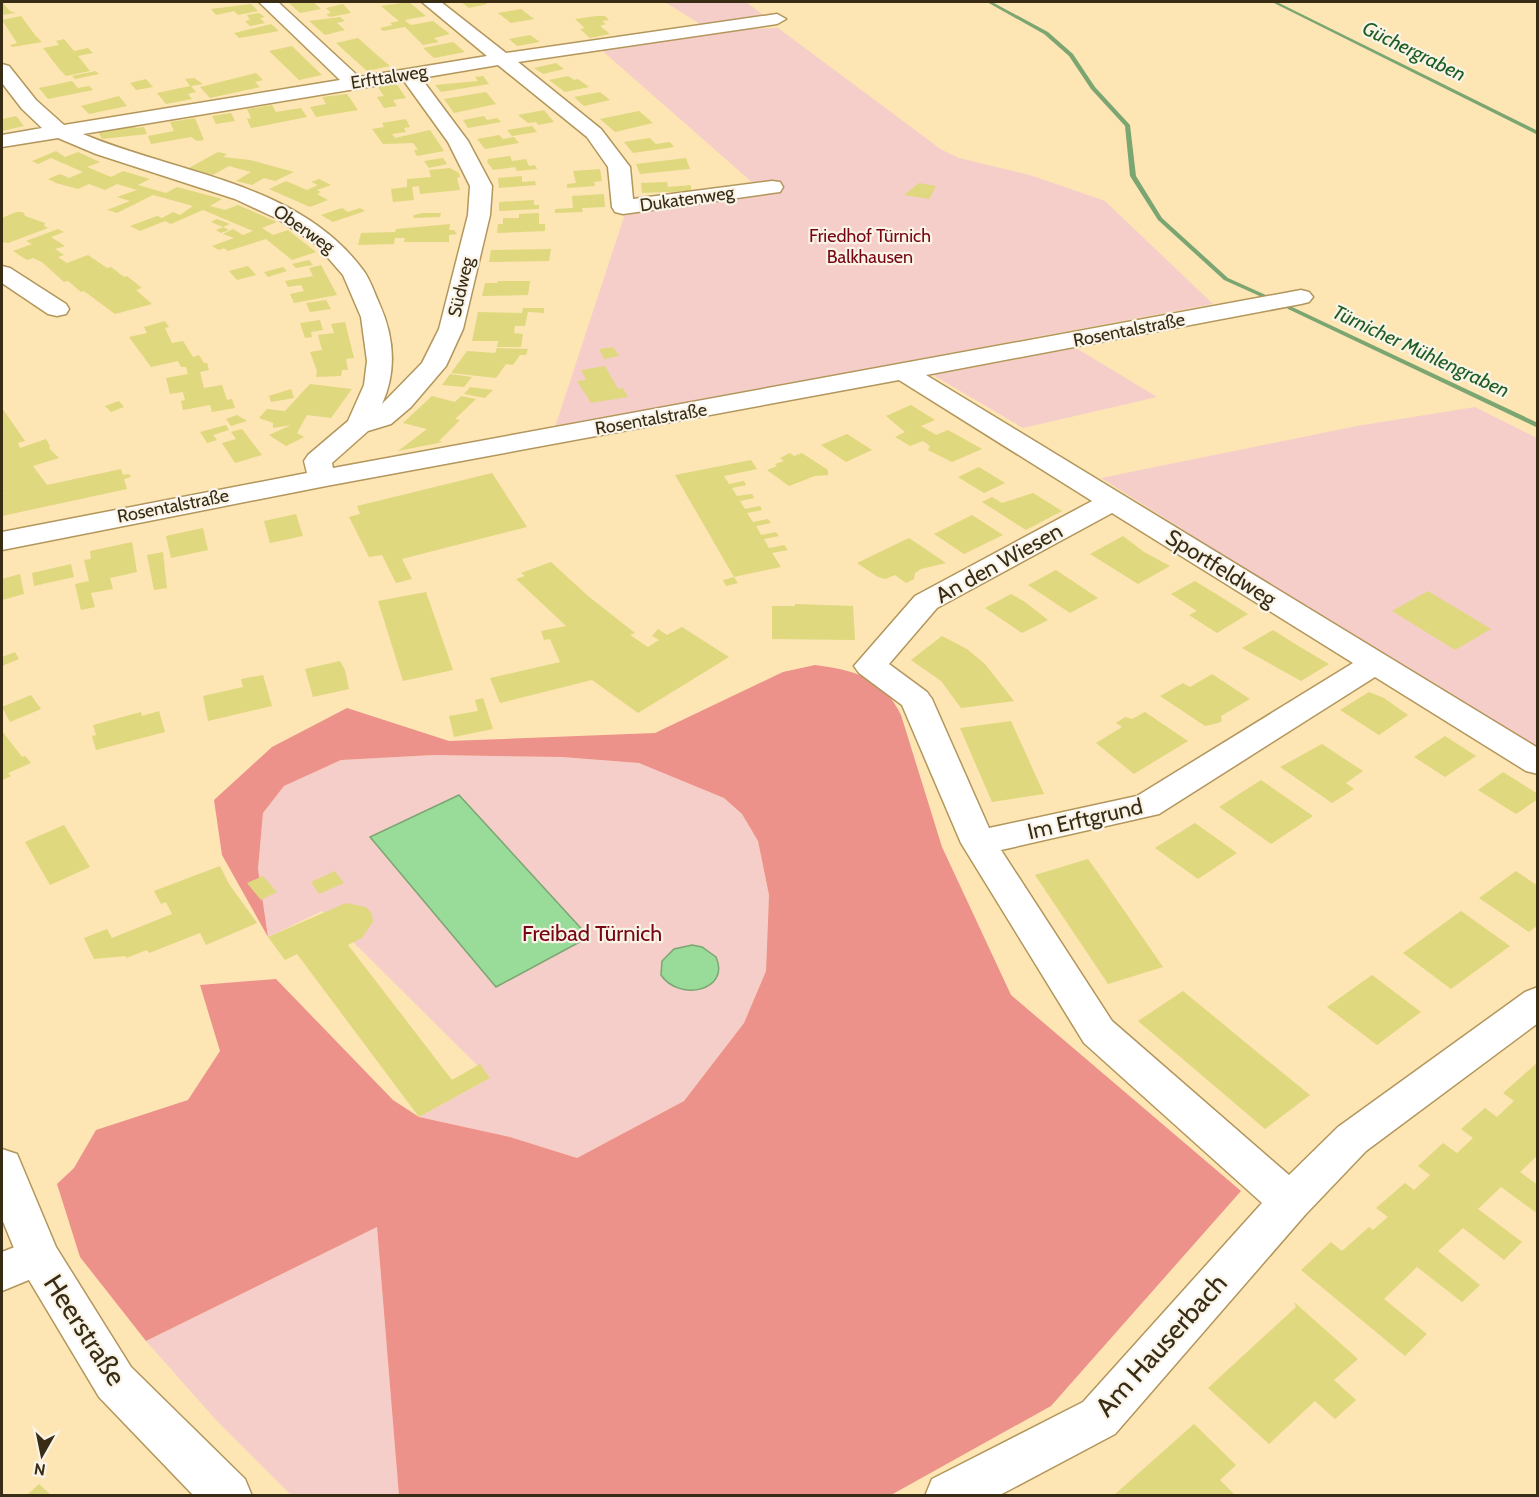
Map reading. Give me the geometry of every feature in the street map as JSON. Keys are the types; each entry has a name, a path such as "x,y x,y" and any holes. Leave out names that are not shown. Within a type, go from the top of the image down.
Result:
{"street":[{"path":"268,2 355,82"},
{"path":"431,2 502,59"},
{"name":"Erfttalweg","path":"2,141 355,82 777,18"},
{"name":"Dukatenweg","path":"502,59 594,133 619,167 623,207 772,187"},
{"name":"Oberweg","path":"2,70 34,109 60,131 132,162 273,206 313,231 345,258 366,292 380,344 382,370 372,402 359,425"},
{"name":"Südweg","path":"320,469 359,425 382,418 402,402 434,366 451,329 479,214 481,186 458,141 409,75"},
{"path":"2,273 57,309"},
{"name":"Rosentalstraße","path":"2,541 320,469 905,373 1301,297"},
{"name":"Sportfeldweg","path":"905,373 1538,763"},
{"name":"An den Wiesen","path":"978,843 916,699 870,666 926,602 1113,501"},
{"name":"Im Erftgrund","path":"978,843 1147,806 1376,663"},
{"path":"978,843 1098,1032 1290,1202"},
{"name":"Am Hauserbach","path":"949,1496 1099,1418 1290,1202 1352,1139 1538,1002"},
{"name":"Heerstraße","path":"2,1166 20,1265 115,1382 228,1496"}],"green space":[{"path":"665,2 746,2 763,15 700,24"},
{"name":"Friedhof Türnich Balkhausen","path":"778,28 942,150 959,158 1030,175 1105,201 1213,304 555,427 625,214 639,208 762,191 598,47 708,30"},
{"path":"1076,348 1157,397 1023,428 933,375"},
{"path":"1475,407 1537,438 1537,754 1101,478 1357,426"},
{"name":"Freibad Türnich","path":"434,755 562,757 640,763 724,798 742,814 758,841 769,895 766,971 744,1023 684,1101 577,1158 510,1137 419,1117 490,1078 322,911 268,937 258,869 263,813 284,786 341,760"},
{"path":"377,1227 399,1495 291,1495 217,1421 146,1341"}],"shaded area":[{"path":"815,665 854,673 866,678 876,684 894,702 901,715 942,847 1011,995 1241,1191 1051,1406 891,1495 399,1496 377,1227 146,1341 80,1257 57,1184 74,1168 96,1130 188,1100 220,1051 200,985 276,979 393,1100 419,1117 510,1137 577,1158 684,1101 744,1023 766,971 769,895 758,841 742,814 724,798 639,763 562,757 434,755 341,760 284,786 263,813 258,869 268,937 222,855 214,800 272,747 347,708 449,741 655,733 783,672"},
{"path":"459,795 589,937 496,987 370,837"},
{"path":"692,945 702,947 716,957 719,969 710,985 690,990 669,983 661,975 662,961 674,949"}],"building":[{"path":"2,2 10,11 16,13 2,15"},
{"path":"313,2 321,9 300,13 289,3"},
{"path":"409,2 426,16 405,20 408,23 411,25 433,21 450,34 434,38 439,42 423,45 405,27 383,31 380,28 399,21 381,6"},
{"path":"461,2 484,2 487,4 469,8"},
{"path":"251,4 258,11 238,15 234,11 216,15 211,9"},
{"path":"343,4 351,13 330,17 326,14 331,13 326,8"},
{"path":"521,9 534,19 511,23 498,13"},
{"path":"259,13 265,17 260,18 265,23 250,26 245,21 250,20 247,15"},
{"path":"21,16 42,42 12,47 10,45 17,43 2,20"},
{"path":"605,16 609,20 602,21 606,24 600,26 610,34 590,38 580,29 585,28 575,19"},
{"path":"340,17 345,21 337,23 345,30 325,35 309,21"},
{"path":"271,24 279,31 239,38 234,33"},
{"path":"530,35 540,42 517,46 509,39"},
{"path":"358,38 390,66 367,71 336,43"},
{"path":"64,39 74,51 88,48 93,53 78,56 90,71 66,76 43,48 59,45 56,41"},
{"path":"453,42 465,52 434,58 423,48"},
{"path":"292,46 322,75 299,80 269,51"},
{"path":"556,63 564,69 543,74 534,68"},
{"path":"96,71 99,74 75,79 72,76"},
{"path":"256,73 263,80 255,82 260,87 210,98 200,87"},
{"path":"483,76 489,84 441,92 435,85 478,81 475,77"},
{"path":"568,76 574,80 578,79 589,87 565,92 549,80"},
{"path":"194,78 203,84 191,86 196,92 188,94 192,99 166,104 157,93 190,86 185,79"},
{"path":"146,79 153,87 136,90 130,83"},
{"path":"72,81 78,88 89,86 93,90 48,99 39,88"},
{"path":"396,83 406,98 393,100 397,106 384,108 377,97 384,96 377,86"},
{"path":"486,92 496,104 454,113 444,99"},
{"path":"600,92 610,100 584,106 574,97"},
{"path":"347,94 358,110 316,117 310,107 326,104 322,97"},
{"path":"119,96 127,106 89,114 81,106"},
{"path":"272,105 276,112 301,108 307,117 251,128 247,119 251,118 247,109"},
{"path":"544,110 554,122 538,125 536,122 528,123 518,115"},
{"path":"639,111 653,123 615,132 600,119"},
{"path":"231,113 235,121 216,124 212,116"},
{"path":"16,116 24,126 2,131 3,119"},
{"path":"484,116 487,120 497,118 501,122 468,128 463,120"},
{"path":"195,118 204,140 197,141 191,137 151,144 148,136 174,131 170,122"},
{"path":"406,119 410,127 404,128 406,132 392,134 395,138 430,130 444,151 417,156 414,150 418,150 413,143 383,144 372,129 384,127 382,123"},
{"path":"135,126 136,128 144,127 147,134 102,139 98,132"},
{"path":"532,126 537,132 512,136 507,130"},
{"path":"499,135 503,139 514,137 519,143 485,149 477,139"},
{"path":"650,138 656,144 670,142 674,147 633,153 624,142"},
{"path":"56,151 65,157 78,152 100,162 87,167 111,177 123,171 150,179 138,185 166,193 177,187 222,199 210,206 225,210 238,205 277,222 262,228 273,235 288,230 316,252 292,260 266,239 228,251 224,248 219,250 212,246 234,238 223,234 233,229 243,235 253,231 203,210 171,224 165,221 140,231 130,226 157,216 162,218 173,212 180,215 193,206 153,195 117,213 107,210 130,201 117,197 137,190 117,184 105,190 89,184 78,189 56,183 48,179 60,174 69,178 83,172 51,158 38,164 32,161"},
{"path":"218,152 227,154 223,157 250,160 294,172 275,181 264,178 252,185 236,181 251,172 229,166 213,175 189,168"},
{"path":"510,156 512,161 526,159 529,166 535,165 537,169 517,171 515,167 493,170 487,162 488,159"},
{"path":"443,158 447,164 429,168 424,161"},
{"path":"686,158 690,169 640,174 636,164"},
{"path":"450,168 459,173 460,177 457,178 460,190 420,194 419,186 412,187 414,200 393,202 391,189 407,187 407,179 431,177 429,170"},
{"path":"600,169 602,181 594,182 595,186 567,188 567,184 576,183 573,171"},
{"path":"522,176 522,182 535,181 536,185 499,188 498,178"},
{"path":"319,179 331,185 317,190 321,192 317,194 328,200 310,207 269,189 286,181 307,190 318,185 311,182"},
{"path":"667,182 668,187 691,185 691,191 642,193 641,183"},
{"path":"919,183 936,186 929,199 904,195"},
{"path":"604,194 605,207 582,208 583,212 555,213 555,209 573,208 572,196"},
{"path":"534,200 534,205 539,205 539,209 499,211 499,202"},
{"path":"342,208 348,212 360,208 365,211 333,222 321,215"},
{"path":"16,212 23,212 25,216 45,223 44,226 48,228 8,243 2,242 2,218"},
{"path":"441,213 440,217 413,218 414,215"},
{"path":"539,213 539,224 545,224 545,231 497,233 498,224 503,224 503,218 519,218 519,214"},
{"path":"217,219 230,224 223,227 211,222"},
{"path":"450,224 449,230 454,230 457,234 449,235 449,242 404,242 405,238 395,238 394,244 358,245 361,233 395,232 396,229"},
{"path":"223,227 229,230 221,233 216,230"},
{"path":"58,229 64,232 51,237 65,246 55,249 64,255 58,257 67,263 88,255 107,268 111,267 124,277 127,276 142,288 136,290 152,304 115,314 84,291 81,292 68,281 64,282 42,262 33,258 27,260 13,251 32,244 26,241"},
{"path":"551,249 549,261 489,262 491,250"},
{"path":"309,260 313,265 296,268 292,264"},
{"path":"321,265 337,295 294,303 290,294 304,291 301,285 288,287 285,281 313,276 309,268"},
{"path":"248,266 256,275 237,280 229,271"},
{"path":"283,267 287,271 268,277 264,272"},
{"path":"498,281 530,281 528,295 482,296 485,283 497,283"},
{"path":"326,300 331,309 310,312 306,303"},
{"path":"523,308 544,308 544,313 528,312 525,326 515,326 514,333 523,334 521,347 497,347 498,341 472,341 478,312 522,313"},
{"path":"320,320 323,330 311,332 312,337 305,338 300,323"},
{"path":"165,321 169,327 165,328 172,343 183,341 193,357 199,355 204,363 207,363 209,370 200,372 204,388 222,385 227,400 232,399 235,408 212,412 210,405 183,410 181,401 185,400 183,392 170,394 166,378 188,374 186,367 181,367 178,361 151,367 129,337 147,333 144,327"},
{"path":"345,322 354,358 346,359 348,370 342,370 341,376 316,377 317,371 310,352 322,350 318,335 334,333 331,324"},
{"path":"613,347 619,356 604,359 599,349"},
{"path":"497,348 528,349 526,355 520,355 513,365 506,364 496,378 451,373 467,351 495,353"},
{"path":"605,366 618,389 623,388 628,397 591,403 577,381 586,380 581,370"},
{"path":"450,374 472,377 464,387 442,385"},
{"path":"310,384 352,389 331,418 307,415 297,433 304,437 286,446 269,435 291,425 273,428 273,423 259,418 267,409 285,411"},
{"path":"470,387 493,390 485,398 464,394"},
{"path":"291,389 294,398 271,402 269,396"},
{"path":"432,396 455,402 461,396 476,399 455,419 460,420 439,441 443,442 398,451 427,429 403,423"},
{"path":"119,401 124,407 111,412 105,406"},
{"path":"911,405 935,420 921,426 936,435 948,430 982,449 952,462 928,450 930,446 923,441 910,446 895,437 905,432 886,416"},
{"path":"2,408 25,441 18,443 20,448 46,439 49,448 59,458 33,466 47,485 121,469 123,475 129,474 131,477 124,479 127,489 2,516 2,494 4,494 2,490"},
{"path":"237,415 247,421 231,426 226,419"},
{"path":"226,425 229,430 213,435 217,440 207,443 200,432"},
{"path":"242,429 262,455 235,463 222,443 236,439 231,432"},
{"path":"847,434 872,450 846,462 821,445"},
{"path":"790,453 794,456 802,453 828,470 828,475 815,476 789,486 767,470 784,461 780,458"},
{"path":"751,460 757,469 724,476 729,484 744,481 746,485 732,488 737,496 752,494 754,498 740,501 745,509 760,506 762,510 747,513 753,522 768,519 771,523 756,526 761,535 776,532 779,536 764,539 769,548 784,545 788,550 772,553 781,567 734,577 675,475"},
{"path":"979,467 1005,483 984,493 958,477"},
{"path":"492,473 527,527 402,559 412,579 396,583 382,555 369,557 349,517 360,514 357,506"},
{"path":"1033,493 1062,511 1026,530 982,502 992,497 1002,503"},
{"path":"296,514 303,536 270,543 264,521"},
{"path":"972,515 1003,535 964,554 934,534"},
{"path":"203,528 208,550 171,558 166,536"},
{"path":"1123,536 1144,552 1170,566 1138,584 1090,554"},
{"path":"909,538 946,563 921,569 915,573 914,579 906,583 895,575 885,579 878,577 857,563"},
{"path":"132,542 137,572 110,578 113,589 91,593 95,607 81,610 75,584 89,581 84,560 91,559 90,551"},
{"path":"163,552 167,588 154,590 147,555"},
{"path":"551,562 588,596 635,633 630,635 648,647 659,640 652,636 658,629 667,635 682,627 729,657 638,713 592,680 500,703 490,678 560,662 550,639 544,640 541,631 566,626 516,579 525,576 521,573"},
{"path":"71,564 74,577 34,586 32,573"},
{"path":"1056,570 1098,598 1070,613 1028,585"},
{"path":"20,574 24,594 2,600 2,579"},
{"path":"734,577 738,583 726,586 723,580"},
{"path":"1195,581 1248,614 1217,633 1189,615 1197,611 1171,594"},
{"path":"1428,591 1491,629 1455,650 1392,611"},
{"path":"426,592 453,670 403,681 378,601"},
{"path":"1011,594 1048,620 1022,633 985,608"},
{"path":"795,604 853,606 855,640 772,639 772,606 795,606"},
{"path":"1273,630 1329,664 1301,681 1242,648"},
{"path":"942,636 967,649 985,664 1014,701 961,708 941,681 911,660"},
{"path":"15,652 19,659 2,666 2,657"},
{"path":"340,661 345,670 349,689 313,697 305,669"},
{"path":"1212,674 1250,699 1221,716 1222,721 1218,723 1205,726 1160,696 1183,683 1190,687"},
{"path":"263,675 272,706 208,721 203,696 243,687 241,679"},
{"path":"1369,692 1384,698 1408,715 1379,735 1340,710"},
{"path":"31,695 41,709 10,722 2,707"},
{"path":"483,698 493,729 454,737 449,716 478,711 475,700"},
{"path":"159,711 165,732 96,750 92,736 96,735 93,725 141,712 142,716"},
{"path":"1145,712 1188,741 1134,774 1096,743 1122,727 1116,723 1125,717 1132,719"},
{"path":"1011,721 1044,794 992,802 960,728"},
{"path":"2,731 22,757 25,756 31,763 8,773 11,776 2,780"},
{"path":"1445,736 1476,756 1445,777 1414,757"},
{"path":"1322,744 1363,771 1346,783 1354,789 1332,803 1280,767"},
{"path":"1503,772 1538,794 1538,799 1516,814 1478,790"},
{"path":"1261,780 1313,816 1271,844 1219,807"},
{"path":"1195,823 1237,853 1198,879 1155,848"},
{"path":"64,825 90,867 50,885 25,842"},
{"path":"1088,859 1163,967 1108,984 1035,875"},
{"path":"220,866 229,884 257,923 206,945 200,933 149,953 147,950 126,958 126,956 94,959 84,938 107,929 112,938 172,914 166,902 161,904 154,891"},
{"path":"335,871 344,883 319,894 311,882"},
{"path":"1516,871 1538,886 1538,925 1529,932 1479,898"},
{"path":"263,876 277,892 261,900 247,883"},
{"path":"346,903 366,907 372,914 373,922 362,938 348,945 452,1080 480,1064 490,1078 419,1117 297,954 285,960 268,937"},
{"path":"1461,911 1510,946 1451,989 1403,953"},
{"path":"1372,975 1421,1012 1377,1045 1327,1007"},
{"path":"1183,991 1310,1095 1265,1129 1138,1021"},
{"path":"1538,1062 1538,1155 1520,1172 1538,1185 1538,1214 1501,1187 1478,1209 1522,1242 1504,1260 1463,1228 1438,1251 1480,1285 1462,1302 1417,1267 1384,1299 1427,1334 1405,1356 1301,1270 1331,1242 1342,1251 1369,1227 1373,1230 1388,1217 1376,1208 1405,1183 1414,1190 1430,1175 1418,1166 1443,1143 1457,1153 1473,1138 1461,1129 1485,1108 1497,1117 1514,1101 1503,1093"},
{"path":"1294,1302 1358,1359 1334,1380 1356,1400 1335,1419 1315,1401 1269,1444 1208,1388 1296,1307"},
{"path":"1194,1424 1236,1465 1220,1480 1236,1496 1113,1496"},
{"path":"39,1484 52,1496 26,1496"}],"waterway":[{"name":"Türnicher Mühlengraben","path":"989,2 1046,33 1071,55 1093,88 1128,126 1133,176 1160,219 1226,279 1266,297"},
{"name":"Güchergraben","path":"1274,2 1538,133"},
{"name":"Türnicher Mühlengraben","path":"1290,308 1538,426"}]}
